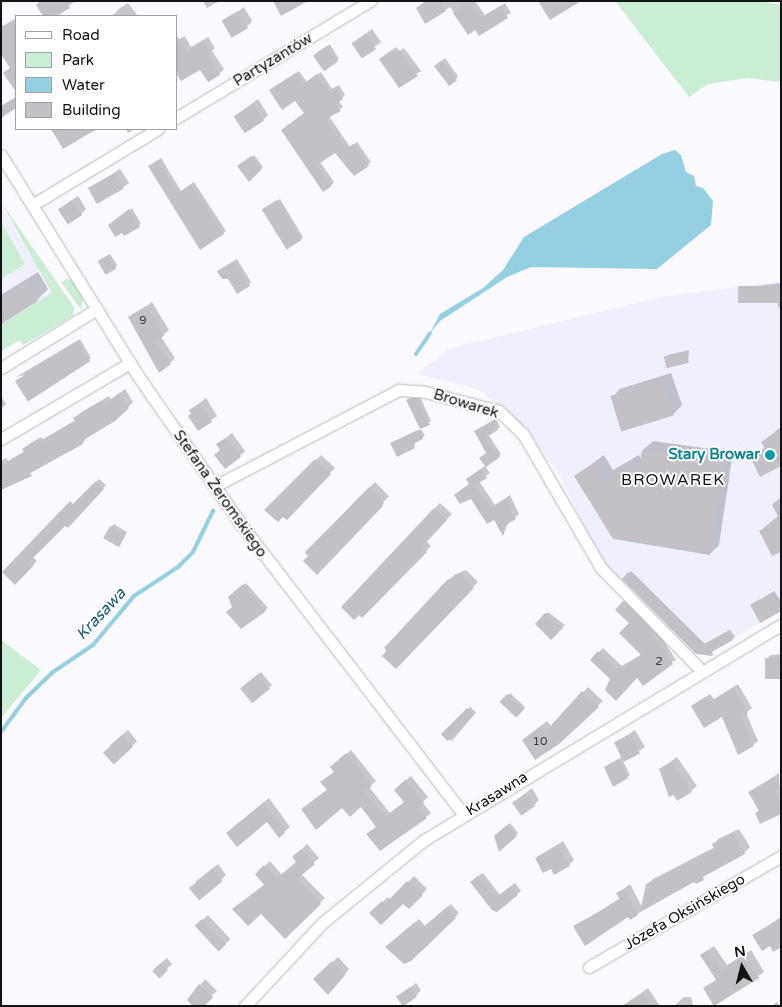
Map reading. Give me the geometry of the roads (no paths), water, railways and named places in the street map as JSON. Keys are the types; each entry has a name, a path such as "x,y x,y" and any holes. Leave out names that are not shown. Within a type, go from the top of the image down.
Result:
{"street":[{"name":"Partyzantów","path":"178,117 370,1"},
{"path":"32,205 156,130"},
{"name":"Stefana Żeromskiego","path":"1,155 130,362 269,563 464,815"},
{"path":"1,368 97,309"},
{"path":"1,439 130,362"},
{"name":"Browarek","path":"215,486 399,390 425,392 499,411 523,434 601,568 694,660 702,671"},
{"name":"Krasawna","path":"244,1006 322,923 364,886 464,815 781,624"},
{"name":"Józefa Oksińskiego","path":"589,967 781,856"}],"water":[{"path":"675,150 681,155 686,172 694,176 696,186 703,188 713,201 711,225 657,269 531,267 507,277 440,321 430,333 440,314 483,288 503,270 524,237 662,154"}],"waterway":[{"name":"Krasawa","path":"416,354 430,333"},
{"name":"Krasawa","path":"1,732 26,698 53,672 93,645 134,596 178,567 193,552 213,511"}],"place":[{"name":"Stary Browar","path":"770,455"}],"district":[{"name":"BROWAREK","path":"673,480"}]}
